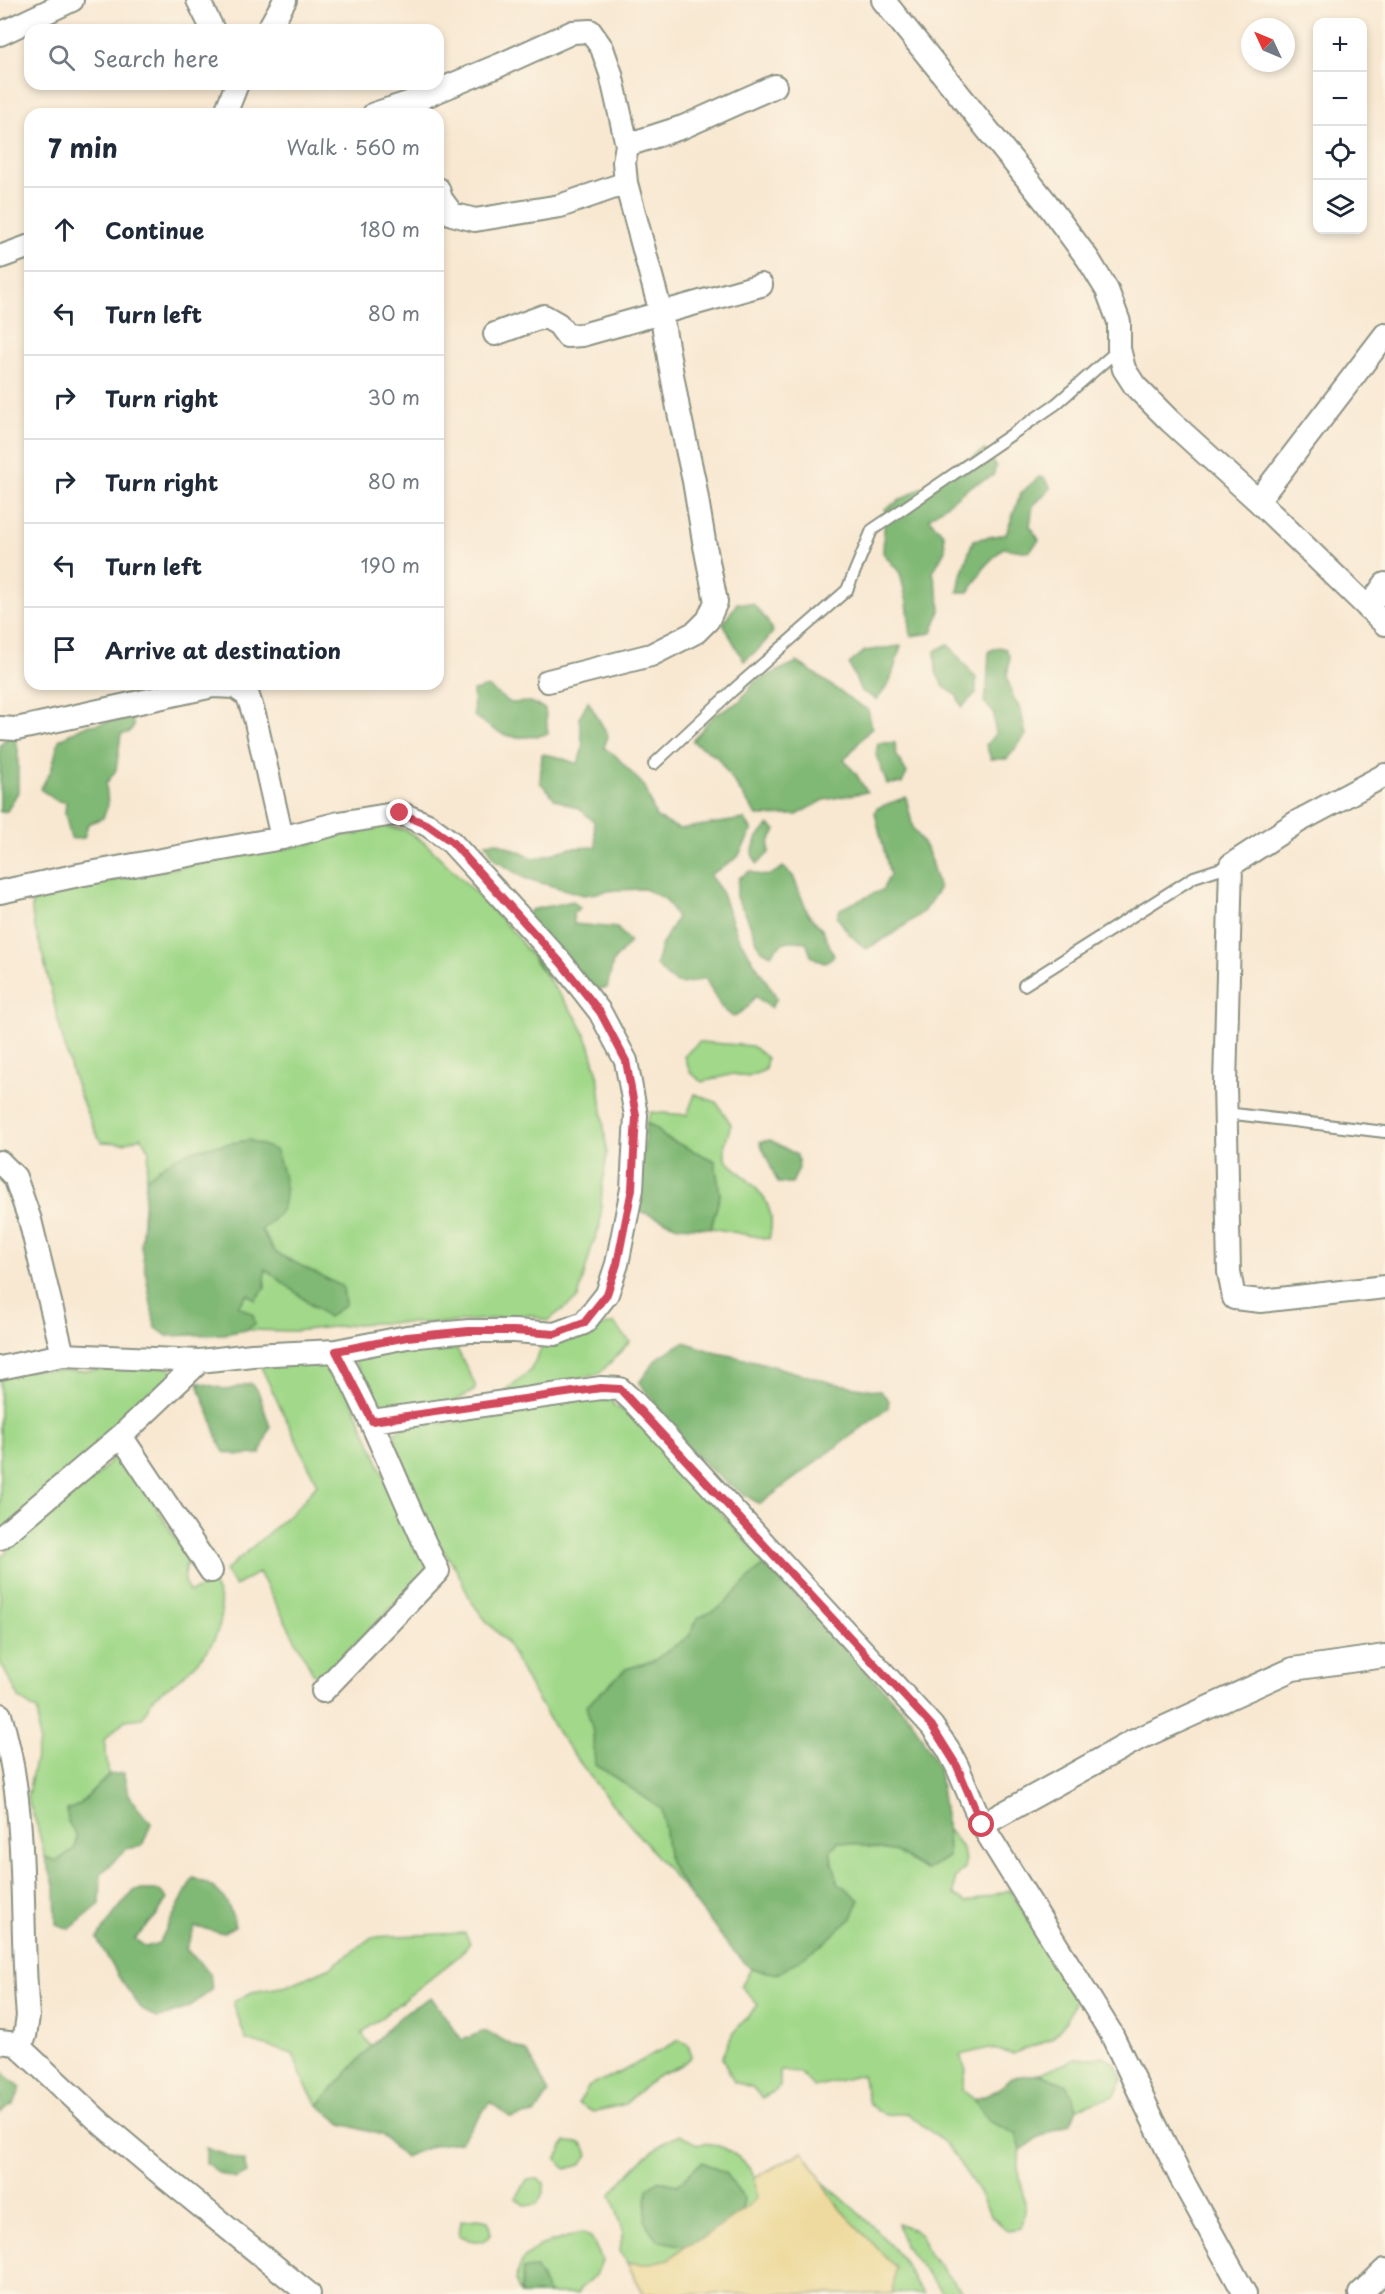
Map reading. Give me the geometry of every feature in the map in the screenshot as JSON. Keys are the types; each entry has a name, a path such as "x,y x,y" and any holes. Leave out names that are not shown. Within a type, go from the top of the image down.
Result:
{"street":[{"path":"0,34 72,0"},
{"path":"198,0 210,24"},
{"path":"271,24 285,0"},
{"path":"883,0 1045,201 1088,259 1107,290 1119,322 1119,349 1124,369 1135,386 1385,624"},
{"path":"413,108 573,32 590,31 602,48 611,74 627,145 624,162 626,183 661,313 716,602 708,621 696,632 651,656 548,681"},
{"path":"627,145 682,127 774,86"},
{"path":"227,108 235,90"},
{"path":"444,203 452,214 475,220 560,207 626,183"},
{"path":"0,257 24,248"},
{"path":"495,334 544,316 558,324 567,336 582,334 761,285"},
{"path":"1258,501 1385,335"},
{"path":"1368,608 1385,584"},
{"path":"0,728 16,729 195,690"},
{"path":"239,690 248,696 255,717 282,838"},
{"path":"1385,775 1297,822 1231,865 1226,1113 1229,1272 1234,1298 1261,1301 1385,1287"},
{"path":"0,892 79,875 282,838 339,823 400,813 428,825 452,842 554,954 600,1012 626,1061 636,1116 632,1189 617,1264 607,1294 584,1323 555,1334 469,1331 407,1337 336,1351 252,1355 200,1361 63,1355 0,1368"},
{"path":"0,1162 15,1177 30,1220 63,1355"},
{"path":"322,1691 438,1571 391,1470 372,1421 336,1351"},
{"path":"0,1538 121,1436 200,1361"},
{"path":"372,1421 601,1388 620,1389 932,1726 957,1766 982,1825 1111,2033 1181,2178 1245,2294"},
{"path":"121,1436 211,1571"},
{"path":"982,1825 1134,1741 1293,1669 1385,1656"},
{"path":"0,1715 7,1737 18,1800 28,2016 26,2036 8,2043 157,2171 309,2294"},
{"path":"1360,2294 1385,2270"}],"lane":[{"path":"654,764 732,691 847,590 872,531 1056,404 1119,349"},
{"path":"1024,985 1194,877 1231,865"},
{"path":"1226,1113 1385,1132"}],"green space":[{"path":"985,450 996,466 993,476 971,486 929,518 944,535 945,550 933,572 941,608 932,633 911,636 907,602 900,573 883,553 885,509"},
{"path":"1039,477 1044,478 1051,488 1033,506 1030,526 1039,540 1029,552 1003,548 986,565 969,592 958,592 961,575 973,540 1006,534 1021,493"},
{"path":"737,603 753,604 766,619 773,632 760,648 744,661 723,624"},
{"path":"948,644 976,678 976,693 962,707 956,695 943,686 936,672 935,651"},
{"path":"901,646 890,682 877,700 861,691 849,664 865,651"},
{"path":"999,647 1006,649 1010,658 1007,676 1012,695 1021,710 1026,735 1007,759 991,759 986,745 995,734 994,713 984,702 989,651"},
{"path":"797,662 868,710 872,727 844,760 867,792 824,800 797,815 757,816 717,757 692,741 713,716 739,702 754,682"},
{"path":"488,687 511,703 530,702 545,709 548,734 525,737 508,736 474,716 473,691"},
{"path":"588,701 608,735 604,748 615,755 645,787 656,817 679,829 744,819 752,830 738,857 710,875 721,891 738,937 777,998 771,1008 755,996 748,1007 733,1017 721,1007 705,978 688,983 678,983 656,965 661,946 677,917 665,899 645,889 615,890 584,895 524,878 495,860 486,843 497,842 535,859 570,848 596,847 594,822 580,809 555,799 540,782 542,754 578,764 583,747 579,718"},
{"path":"130,717 134,726 128,733 121,734 116,770 106,784 108,805 103,818 88,824 84,838 71,839 65,813 66,802 57,801 40,789 51,771 59,740 82,727"},
{"path":"14,736 18,749 18,792 7,811 0,812 0,746 5,739"},
{"path":"878,743 895,743 896,754 907,773 902,783 887,784 876,755"},
{"path":"906,797 913,828 928,851 939,889 923,912 893,934 866,949 849,934 837,917 840,909 882,890 890,875 875,813 877,808"},
{"path":"382,825 405,830 425,843 482,899 515,934 578,1020 589,1043 598,1075 607,1154 600,1226 592,1246 578,1298 547,1321 531,1315 447,1323 369,1323 295,1331 246,1330 255,1324 237,1306 248,1294 255,1300 264,1269 314,1308 343,1287 276,1253 261,1230 281,1210 284,1191 249,1140 194,1150 158,1168 146,1179 149,1151 141,1137 124,1143 101,1142 81,1097 66,1051 34,924 32,903 57,890 312,843"},
{"path":"769,825 776,830 769,843 769,853 757,864 752,854 756,839"},
{"path":"783,867 793,876 808,914 823,930 834,956 824,963 811,956 806,942 782,943 771,955 760,949 736,897 739,878 750,871 767,875"},
{"path":"573,901 580,908 573,913 574,924 617,928 630,942 613,962 607,988 568,992 541,970 517,924 531,910"},
{"path":"699,1042 752,1046 767,1058 765,1070 748,1077 733,1074 702,1082 690,1072 684,1056"},
{"path":"695,1094 716,1102 731,1124 725,1144 725,1159 753,1185 767,1203 771,1225 769,1239 711,1228 720,1195 715,1161 664,1137 657,1128 646,1123 651,1112 687,1115"},
{"path":"646,1123 657,1128 664,1137 715,1161 720,1195 711,1228 678,1226 637,1210"},
{"path":"249,1140 275,1150 284,1180 285,1196 281,1210 261,1231 276,1253 343,1287 345,1305 328,1317 265,1269 265,1288 255,1300 248,1294 238,1306 253,1314 255,1324 246,1330 224,1334 167,1336 155,1327 141,1246 146,1179 158,1168 194,1150"},
{"path":"770,1140 797,1155 799,1168 792,1183 778,1183 760,1142"},
{"path":"614,1323 630,1342 599,1374 499,1396 530,1371 543,1345"},
{"path":"684,1342 713,1352 759,1362 832,1383 880,1391 889,1400 888,1408 760,1504 728,1483 689,1449 639,1383 657,1358"},
{"path":"445,1343 457,1349 475,1384 475,1390 452,1403 399,1411 382,1404 364,1382 355,1362 360,1353"},
{"path":"267,1361 334,1361 375,1453 394,1503 429,1571 320,1678 313,1673 259,1572 235,1586 225,1571 300,1505 317,1484 261,1367"},
{"path":"166,1367 174,1372 0,1535 0,1377 33,1370 76,1371"},
{"path":"198,1382 228,1390 250,1383 258,1391 270,1427 260,1454 239,1455 224,1452"},
{"path":"611,1395 613,1405 642,1426 765,1563 719,1609 698,1618 689,1636 653,1661 626,1669 587,1706 593,1732 595,1764 662,1809 669,1862 691,1897 602,1792 559,1735 506,1641 471,1601 456,1568 433,1537 397,1447 394,1433 413,1422 453,1423 493,1414"},
{"path":"124,1453 188,1560 185,1576 189,1592 213,1584 219,1598 220,1624 216,1636 200,1659 191,1669 157,1695 142,1718 125,1720 104,1740 109,1775 79,1805 68,1822 78,1836 74,1849 57,1861 45,1857 27,1798 39,1743 38,1711 20,1699 0,1662 0,1557 98,1475 116,1454"},
{"path":"765,1563 912,1720 938,1766 947,1829 948,1857 926,1870 897,1852 838,1841 830,1852 838,1882 859,1900 852,1918 824,1943 778,1974 751,1969 727,1944 691,1897 669,1862 662,1809 595,1764 593,1732 586,1706 626,1669 653,1661 689,1636 698,1618 719,1608"},
{"path":"124,1773 133,1801 151,1823 142,1846 126,1849 101,1874 100,1904 70,1929 56,1924 55,1887 45,1857 57,1861 74,1849 77,1836 68,1822 67,1810 79,1805 109,1775"},
{"path":"947,1829 961,1847 965,1862 965,1868 955,1878 954,1895 966,1903 1010,1890 1076,1996 1067,2021 1052,2038 1013,2054 989,2048 960,2055 966,2070 962,2090 974,2099 989,2121 1017,2134 1021,2150 1018,2167 1025,2203 1021,2228 1007,2230 992,2217 974,2184 946,2144 907,2113 885,2115 869,2104 862,2075 814,2087 799,2072 780,2071 780,2087 762,2098 752,2087 734,2082 722,2058 733,2033 758,2005 741,1986 751,1969 778,1973 824,1943 859,1900 838,1882 830,1852 838,1841 897,1852 926,1870 948,1857"},
{"path":"193,1878 209,1885 222,1895 230,1909 235,1926 224,1933 195,1927 186,1949 210,1973 212,1990 188,2008 157,2019 141,2008 120,1979 97,1939 134,1890 159,1890 167,1899 156,1916 135,1939 146,1947 159,1943"},
{"path":"465,1933 470,1943 459,1956 362,2033 372,2048 318,2105 304,2083 293,2054 246,2040 233,2002 252,1992 287,1986 331,1967 372,1937"},
{"path":"431,1997 462,2040 485,2031 528,2053 549,2093 535,2114 511,2118 490,2102 460,2142 435,2145 404,2157 382,2135 342,2124 318,2105 389,2027 407,2011"},
{"path":"679,2040 689,2045 691,2057 680,2066 658,2075 625,2104 593,2112 578,2104 589,2086 621,2072"},
{"path":"1103,2057 1115,2063 1123,2079 1114,2096 1077,2108 1068,2085 1039,2074 1076,2059"},
{"path":"0,2071 21,2087 14,2104 0,2113"},
{"path":"1039,2074 1068,2085 1077,2108 1071,2123 1042,2136 1021,2150 1016,2134 989,2121 974,2099 998,2090 1012,2077"},
{"path":"680,2134 697,2145 714,2145 739,2158 752,2172 756,2183 757,2198 742,2211 744,2199 725,2173 702,2162 677,2185 664,2182 657,2240 684,2246 669,2259 645,2264 627,2263 620,2250 623,2230 611,2194 651,2153"},
{"path":"566,2142 581,2143 588,2156 580,2165 566,2169 556,2159"},
{"path":"206,2148 244,2161 247,2173 235,2179 219,2173 206,2163"},
{"path":"702,2162 725,2173 744,2199 742,2211 705,2237 684,2246 657,2240 645,2222 647,2189 657,2181 677,2185"},
{"path":"538,2179 544,2183 544,2192 537,2204 525,2206 516,2198 527,2180"},
{"path":"822,2181 864,2218 893,2248 924,2294 891,2292 895,2267 840,2209"},
{"path":"478,2219 488,2221 491,2234 483,2242 459,2235 461,2221"},
{"path":"898,2223 921,2235 928,2253 964,2294 944,2294 904,2246"},
{"path":"581,2233 591,2237 602,2260 596,2275 577,2294 550,2294 544,2289 542,2277 523,2269 520,2294 515,2279 523,2259 539,2246"},
{"path":"536,2268 550,2294 521,2294 523,2269"}],"sand":[{"path":"803,2151 840,2209 896,2268 892,2294 644,2294 627,2263 645,2264 669,2259 684,2246 705,2237 757,2198 755,2178"}],"route":[{"path":"400,813 428,825 452,842 561,963 600,1012 626,1061 636,1116 632,1189 617,1264 607,1294 584,1323 555,1334 469,1331 407,1337 336,1351 372,1421 601,1388 620,1389 932,1726 957,1766 982,1825"}]}
